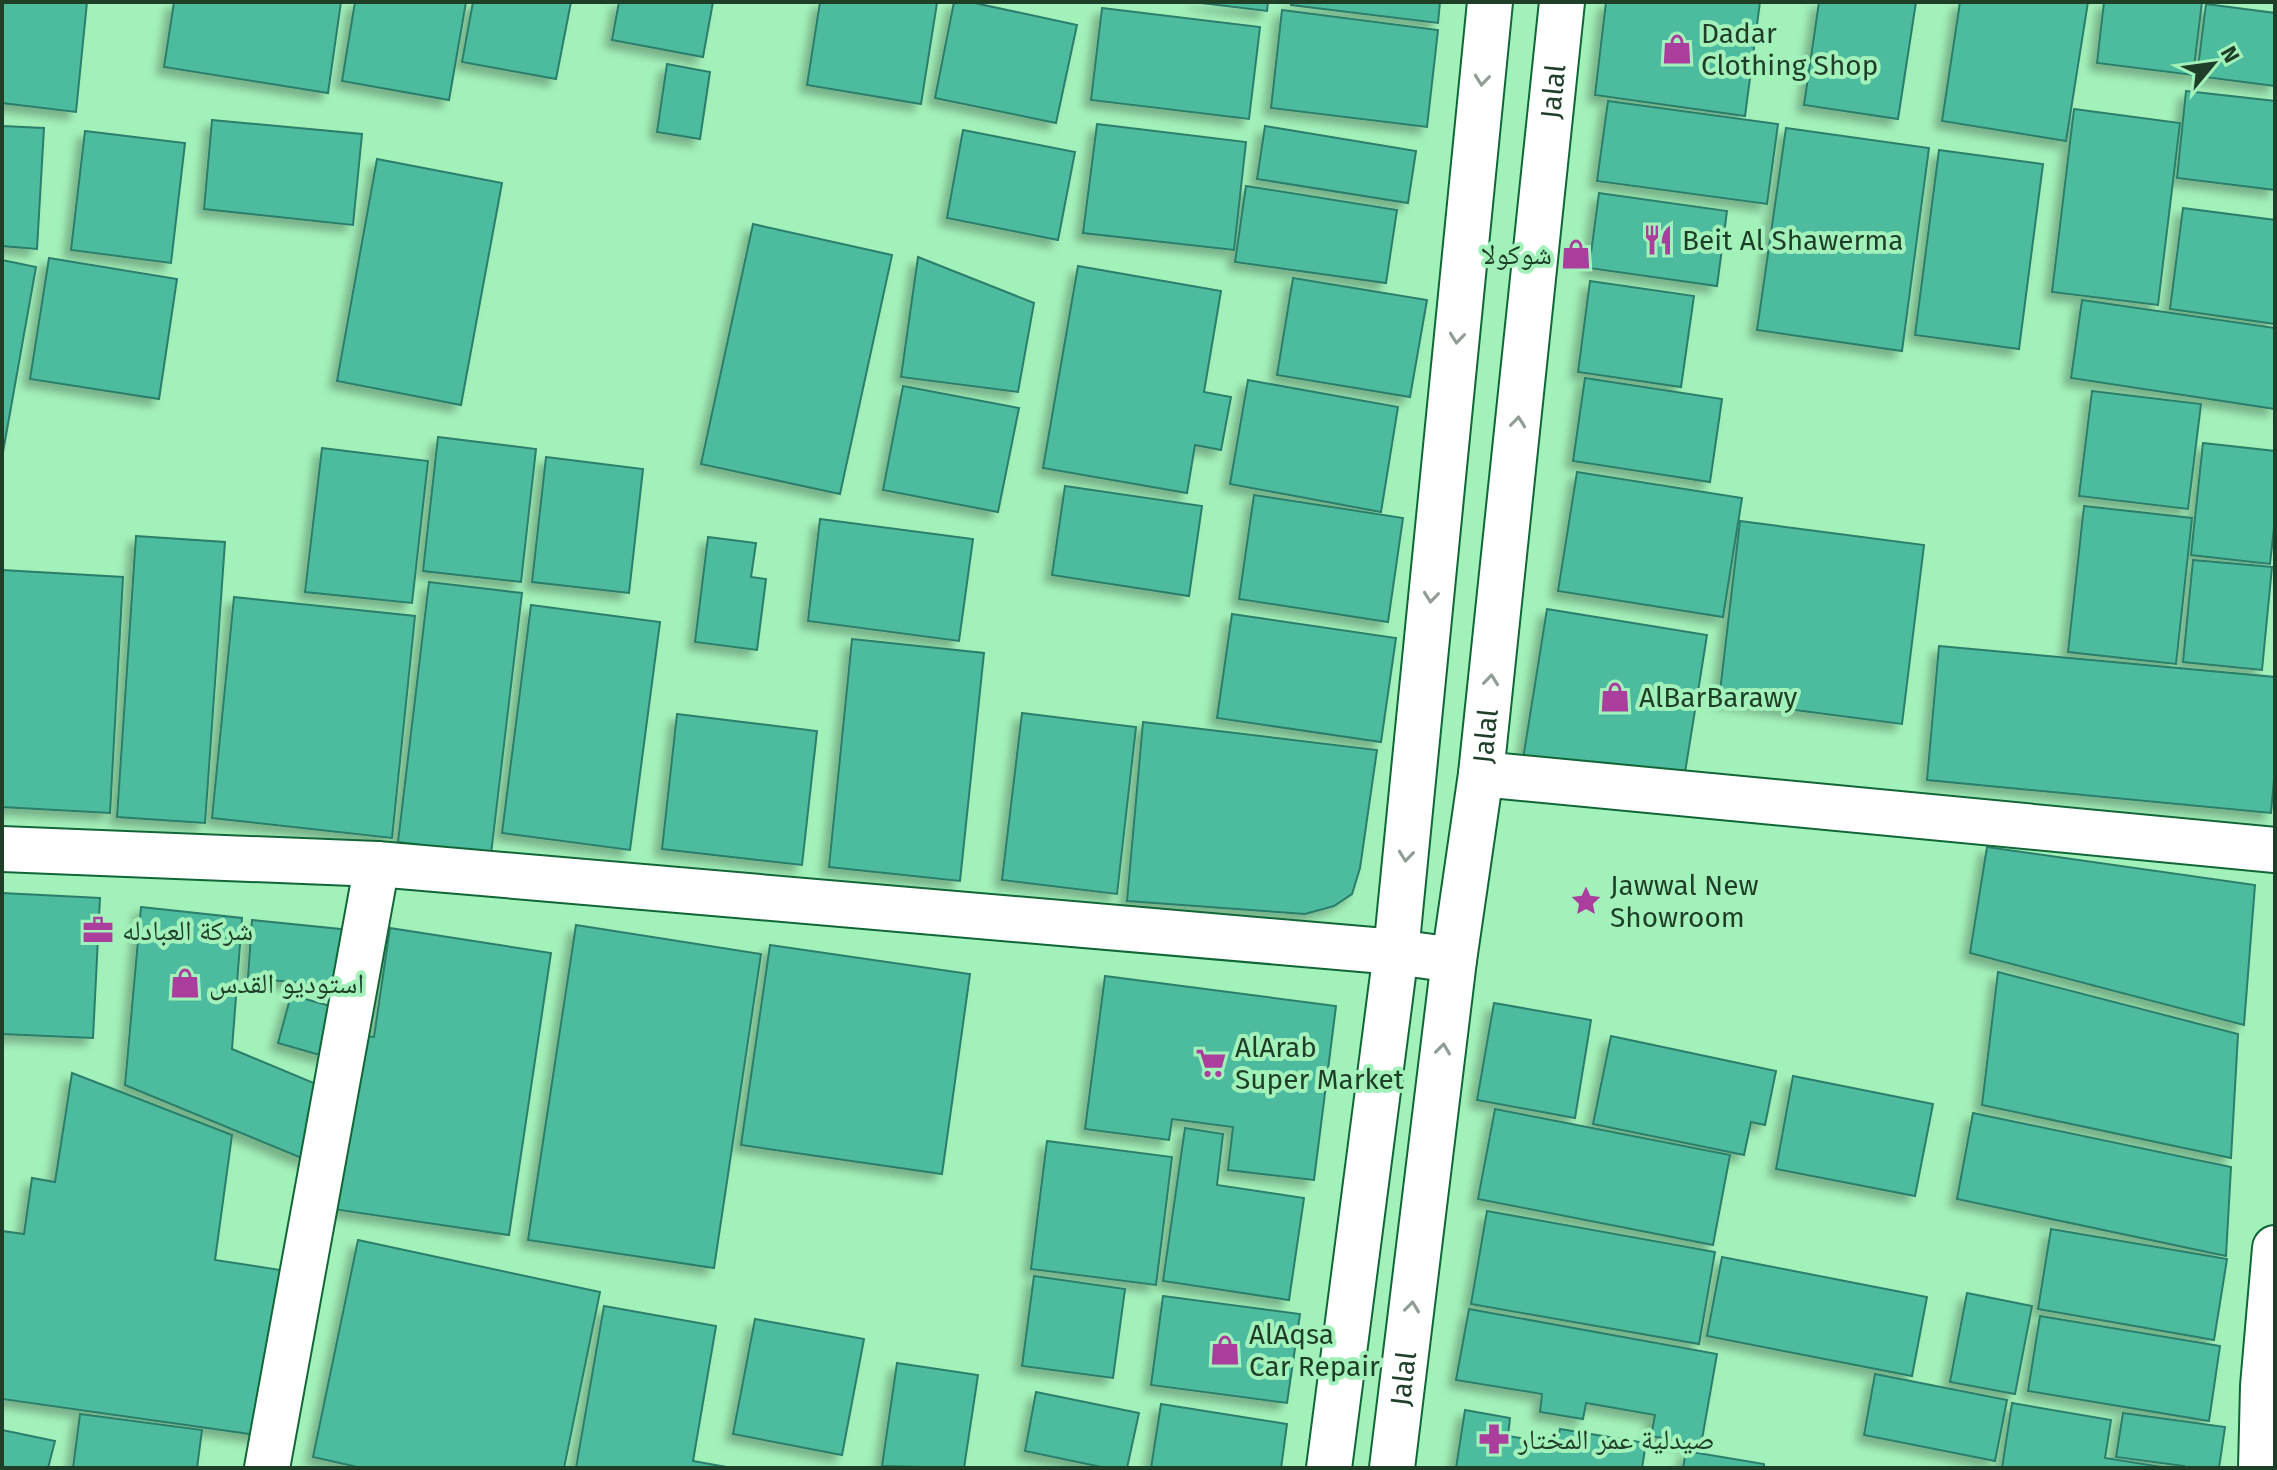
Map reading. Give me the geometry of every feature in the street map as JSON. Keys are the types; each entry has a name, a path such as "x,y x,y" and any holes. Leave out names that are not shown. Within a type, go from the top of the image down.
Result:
{"main road":[{"path":"1329,1468 1396,952 1490,2"},
{"name":"Jalal","path":"1392,1468 1454,960 1481,774 1562,2"},
{"path":"1481,774 2275,850"},
{"path":"2,849 377,864 1396,952 1454,960"},
{"path":"267,1468 377,864"},
{"path":"2261,1468 2263,1386 2275,1248"}],"building":[{"path":"2,2 87,2 76,112 2,103"},
{"path":"174,2 341,2 328,93 164,67"},
{"path":"355,2 466,2 449,100 342,81"},
{"path":"473,2 571,2 556,79 462,62"},
{"path":"619,2 713,2 703,57 612,40"},
{"path":"820,2 937,3 921,104 807,85"},
{"path":"954,2 970,2 1077,25 1056,123 935,98"},
{"path":"1193,2 1268,2 1267,11"},
{"path":"1291,2 1440,2 1438,23 1291,5"},
{"name":"Dadar Clothing Shop","path":"1606,2 1760,2 1745,116 1595,95"},
{"path":"1819,2 1916,2 1898,119 1804,105"},
{"path":"1960,2 2088,2 2066,141 1942,121"},
{"path":"2104,2 2202,2 2193,75 2097,63"},
{"path":"2206,4 2275,13 2275,86 2197,76"},
{"path":"1102,8 1260,27 1249,119 1091,100"},
{"path":"1282,10 1438,30 1427,127 1271,108"},
{"path":"667,64 710,72 700,139 657,132"},
{"path":"2186,91 2275,101 2275,190 2177,178"},
{"path":"1608,101 1778,124 1767,204 1597,181"},
{"path":"2074,109 2180,123 2158,305 2052,292"},
{"path":"212,120 362,134 353,225 204,209"},
{"path":"1097,124 1246,142 1234,250 1083,233"},
{"path":"2,126 44,128 37,249 2,246"},
{"path":"1265,126 1416,151 1408,203 1257,179"},
{"path":"1786,128 1929,148 1902,351 1757,330"},
{"path":"963,130 1075,152 1058,240 947,218"},
{"path":"85,131 185,143 171,263 71,250"},
{"path":"1939,150 2043,164 2019,349 1915,335"},
{"path":"377,159 502,183 461,405 337,381"},
{"path":"1246,186 1397,210 1386,283 1235,262"},
{"name":"Beit Al Shawerma","path":"1599,193 1727,211 1717,286 1589,268"},
{"path":"2183,208 2275,220 2275,324 2170,309"},
{"path":"753,224 892,255 840,494 701,464"},
{"path":"918,257 1034,303 1018,392 901,377"},
{"path":"49,258 177,279 159,399 30,379"},
{"path":"2,260 36,267 3,452 2,452"},
{"path":"1078,266 1221,291 1204,392 1231,397 1221,450 1195,445 1187,493 1043,468"},
{"path":"1293,278 1427,300 1410,397 1277,375"},
{"path":"1590,281 1694,296 1681,387 1578,372"},
{"path":"2082,300 2275,328 2275,409 2071,378"},
{"path":"1585,378 1722,399 1710,482 1573,461"},
{"path":"1248,380 1398,407 1381,512 1230,484"},
{"path":"903,386 1019,408 998,512 883,490"},
{"path":"2092,391 2201,404 2188,509 2079,496"},
{"path":"438,437 536,449 521,582 423,571"},
{"path":"2203,443 2275,451 2275,519 2270,564 2191,555"},
{"path":"322,448 428,461 412,603 305,592"},
{"path":"546,457 643,469 629,593 532,582"},
{"path":"1577,472 1742,498 1723,617 1558,591"},
{"path":"1065,486 1202,506 1189,596 1052,575"},
{"path":"1254,495 1403,518 1388,622 1239,599"},
{"path":"2084,506 2192,518 2176,664 2068,652"},
{"path":"820,519 973,539 959,641 808,621"},
{"path":"1740,521 1924,545 1902,724 1719,700"},
{"path":"136,536 225,542 205,823 117,817"},
{"path":"708,537 756,543 751,577 766,579 757,650 695,642"},
{"path":"2193,560 2272,567 2262,670 2183,662"},
{"path":"2,570 123,577 110,813 2,807"},
{"path":"429,582 522,593 491,854 398,842"},
{"path":"234,597 415,616 392,838 212,818"},
{"path":"531,605 660,622 630,850 502,833"},
{"name":"AlBarBarawy","path":"1547,609 1707,635 1683,785 1523,759"},
{"path":"1232,614 1396,638 1381,742 1217,718"},
{"path":"852,639 984,653 960,881 829,867"},
{"path":"1939,646 2275,677 2275,769 2271,813 1927,780"},
{"path":"1022,713 1136,727 1117,894 1002,880"},
{"path":"677,714 817,731 802,865 662,849"},
{"path":"1143,722 1377,750 1360,868 1352,894 1334,906 1305,914 1127,901"},
{"path":"1987,847 2255,885 2244,1025 1970,953"},
{"path":"2,893 100,898 93,1038 2,1034"},
{"name":"استوديو القدس","path":"141,907 242,918 232,1049 321,1086 309,1161 125,1085"},
{"path":"252,920 350,930 346,987 248,978"},
{"path":"576,925 761,954 714,1268 528,1240"},
{"path":"390,928 551,953 509,1235 333,1209 359,1035 374,1037"},
{"path":"770,945 970,974 942,1174 741,1145"},
{"path":"1998,972 2238,1034 2231,1158 1982,1105"},
{"name":"AlArab Super Market","path":"1105,976 1336,1006 1314,1180 1228,1170 1233,1127 1172,1119 1169,1140 1085,1129"},
{"path":"291,995 341,1009 327,1057 278,1043"},
{"path":"1494,1003 1591,1020 1575,1118 1477,1100"},
{"path":"1611,1036 1776,1071 1765,1125 1751,1122 1744,1155 1593,1124"},
{"path":"72,1073 232,1135 215,1260 287,1271 264,1436 2,1399 2,1231 24,1234 32,1178 55,1182"},
{"path":"1793,1076 1933,1104 1915,1196 1776,1169"},
{"path":"1495,1109 1730,1155 1713,1245 1478,1199"},
{"path":"1973,1113 2231,1167 2226,1256 1957,1199"},
{"path":"1185,1128 1223,1134 1217,1185 1304,1198 1289,1300 1163,1281"},
{"path":"1047,1141 1172,1157 1156,1285 1031,1269"},
{"path":"1487,1211 1715,1252 1699,1344 1471,1304"},
{"path":"2051,1229 2227,1259 2214,1340 2038,1309"},
{"path":"358,1240 600,1292 564,1468 362,1468 313,1457"},
{"path":"1722,1257 1927,1297 1912,1376 1707,1336"},
{"path":"1034,1276 1125,1289 1113,1378 1022,1366"},
{"path":"1967,1293 2032,1306 2015,1394 1950,1382"},
{"name":"AlAqsa Car Repair","path":"1163,1296 1300,1314 1287,1403 1151,1385"},
{"path":"604,1306 716,1326 693,1461 732,1468 576,1468"},
{"path":"1469,1309 1717,1354 1701,1445 1651,1436 1655,1415 1586,1403 1583,1419 1540,1412 1542,1394 1456,1380"},
{"path":"2040,1316 2220,1346 2209,1421 2028,1391"},
{"path":"755,1319 864,1339 842,1455 733,1434"},
{"path":"897,1363 978,1375 964,1468 882,1466"},
{"path":"1875,1374 2007,1400 1995,1461 1864,1435"},
{"path":"1036,1392 1139,1413 1127,1468 1106,1468 1025,1451"},
{"path":"2012,1403 2111,1420 2105,1458 2168,1468 2002,1468"},
{"path":"1161,1404 1287,1424 1281,1468 1151,1468"},
{"name":"صيدلية عمر المختار","path":"1465,1410 1510,1418 1508,1436 1557,1444 1560,1429 1646,1443 1642,1468 1456,1468"},
{"path":"2123,1413 2225,1427 2219,1468 2183,1468 2116,1457"},
{"path":"80,1414 202,1430 197,1468 73,1468"},
{"path":"2,1430 55,1441 48,1468 2,1468"},
{"path":"1686,1451 1764,1464 1764,1468 1683,1468"}],"place":[{"name":"Dadar Clothing Shop","path":"1677,49"},
{"name":"Beit Al Shawerma","path":"1658,240"},
{"name":"شوكولا","path":"1576,254"},
{"name":"AlBarBarawy","path":"1615,697"},
{"name":"Jawwal New Showroom","path":"1586,901"},
{"name":"شركة العبادله","path":"98,930"},
{"name":"استوديو القدس","path":"185,983"},
{"name":"AlArab Super Market","path":"1211,1063"},
{"name":"AlAqsa Car Repair","path":"1225,1350"},
{"name":"صيدلية عمر المختار","path":"1494,1439"}]}
